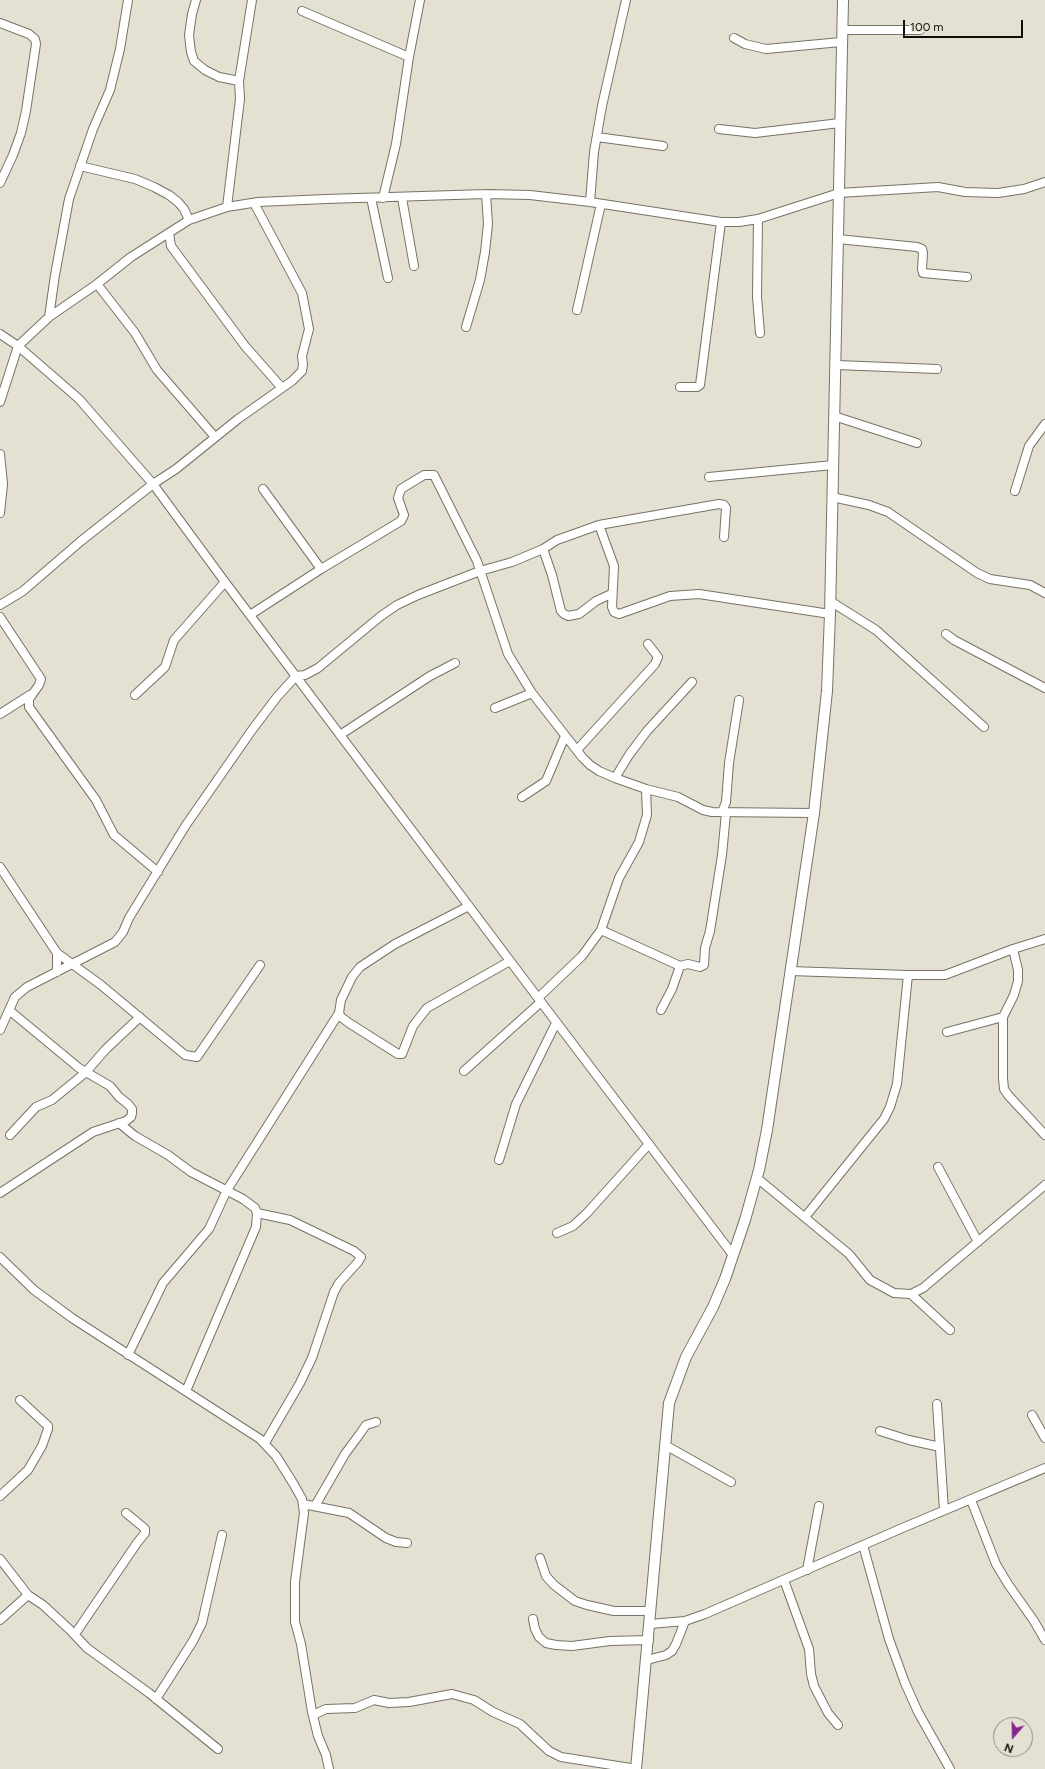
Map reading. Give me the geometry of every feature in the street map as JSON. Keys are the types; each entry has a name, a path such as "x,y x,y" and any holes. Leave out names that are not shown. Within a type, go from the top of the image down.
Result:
{"street":[{"path":"49,317 66,213 93,129 110,90 120,48 128,0"},
{"path":"196,0 189,35 190,52 194,61 205,70 219,77 240,81"},
{"path":"227,208 240,98 240,81 252,0"},
{"path":"383,198 396,144 409,57 420,0"},
{"path":"590,202 594,152 608,78 626,0"},
{"path":"313,1715 326,1709 355,1708 374,1700 389,1703 409,1702 452,1694 474,1700 492,1712 520,1724 549,1751 561,1757 636,1769 649,1640 669,1404 686,1357 713,1307 734,1255 757,1178 767,1130 814,814 826,691 830,614 843,0"},
{"path":"302,11 409,57"},
{"path":"0,24 29,34 35,39 36,44 21,134 0,184"},
{"path":"842,30 920,30"},
{"path":"734,38 745,44 766,49 841,42"},
{"path":"719,130 754,133 840,123"},
{"path":"597,137 663,146"},
{"path":"80,166 135,178 154,187 178,202 184,209 188,220"},
{"path":"0,402 18,346 49,317 97,284 131,257 188,220 227,208 254,203 486,194 530,195 590,202 721,222 739,222 758,219 839,193 938,187 965,192 998,193 1024,189 1045,182"},
{"path":"466,327 480,280 485,252 488,224 486,194"},
{"path":"372,198 388,278"},
{"path":"402,198 414,266"},
{"path":"0,605 23,591 81,541 153,484 176,469 238,418 292,381 302,371 304,344 309,330 305,314 306,305 293,275 254,203"},
{"path":"577,310 601,204"},
{"path":"758,219 757,297 760,333"},
{"path":"680,387 697,387 700,385 721,222"},
{"path":"168,233 171,246 245,346 282,388"},
{"path":"156,240 171,246"},
{"path":"838,240 917,247 922,249 923,273 966,277"},
{"path":"97,284 135,333 157,370 215,437"},
{"path":"0,334 18,346 79,399 153,484 556,1023 734,1255"},
{"path":"836,365 937,369"},
{"path":"834,416 917,443"},
{"path":"1015,492 1029,446 1045,424"},
{"path":"0,454 3,484 0,513"},
{"path":"709,477 833,464"},
{"path":"250,615 321,569 401,521 404,515 398,498 401,489 424,475 434,475 438,480 477,561 508,654 532,693 565,736 590,765 615,778 646,789 678,797 703,810 814,814"},
{"path":"262,489 321,569"},
{"path":"832,497 869,505 888,512 977,573 990,579 1030,585 1045,593"},
{"path":"0,1030 15,997 27,987 115,942 123,932 129,918 186,826 252,730 296,676 305,675 318,668 381,616 397,605 418,595 480,571 512,562 543,549 557,540 599,525 719,504 724,505 726,508 724,536"},
{"path":"599,525 614,566 611,594 612,607 614,612 619,614 670,596 699,594 830,614"},
{"path":"543,549 552,575 561,611 564,614 568,616 579,614 596,601 611,594"},
{"path":"135,695 165,667 174,640 225,582"},
{"path":"830,601 876,630 984,727"},
{"path":"0,617 40,680 39,685 30,695 0,714"},
{"path":"946,634 1045,688"},
{"path":"577,750 655,664 658,657 648,644"},
{"path":"340,735 430,676 455,663"},
{"path":"615,778 629,754 647,731 692,682"},
{"path":"495,708 532,693"},
{"path":"30,695 28,703 29,707 96,800 114,836 158,872"},
{"path":"601,930 680,966 688,964 700,967 704,965 705,948 710,931 727,821 726,802 729,763 739,700"},
{"path":"522,797 546,781 565,736"},
{"path":"464,1071 539,1000 591,946 601,930 619,878 639,842 647,815 646,789"},
{"path":"0,867 57,953 74,964 185,1055 197,1057 260,965"},
{"path":"128,1354 163,1283 209,1229 226,1190 339,1013 341,1000 352,977 360,967 395,944 469,906"},
{"path":"790,971 945,975 1013,949 1045,940"},
{"path":"1013,949 1018,970 1018,981 1014,995 1003,1017 1002,1078 1004,1089 1008,1095 1045,1135"},
{"path":"57,953 57,972"},
{"path":"339,1013 349,1023 398,1054 402,1054 414,1026 427,1008 510,961"},
{"path":"661,1010 672,989 680,966"},
{"path":"805,1217 880,1124 890,1107 896,1084 908,975"},
{"path":"0,1193 93,1132 131,1117 132,1109 110,1086 85,1073 9,1010"},
{"path":"10,1135 36,1107 52,1100 85,1073 106,1049 140,1017"},
{"path":"947,1032 1003,1017"},
{"path":"499,1160 516,1104 556,1023"},
{"path":"119,1123 135,1136 168,1154 191,1172 250,1204 258,1213 290,1220 358,1252 361,1257 338,1283 312,1358 300,1383 264,1443"},
{"path":"557,1234 573,1226 587,1213 649,1144"},
{"path":"938,1167 978,1242"},
{"path":"757,1178 849,1254 870,1280 894,1293 911,1294 923,1288 1045,1185"},
{"path":"186,1391 256,1227 258,1213"},
{"path":"0,1257 19,1277 43,1297 264,1443 276,1456 296,1487 303,1504 304,1525 296,1568 294,1611 313,1715 329,1769"},
{"path":"911,1294 950,1330"},
{"path":"0,1496 28,1470 42,1446 48,1429 48,1426 20,1400"},
{"path":"937,1404 944,1510"},
{"path":"1032,1415 1045,1438"},
{"path":"315,1506 345,1454 366,1425 376,1422"},
{"path":"880,1431 909,1440 940,1447"},
{"path":"665,1445 731,1482"},
{"path":"650,1624 685,1621 1045,1468"},
{"path":"971,1500 996,1564 1045,1640"},
{"path":"303,1504 349,1514 386,1538 396,1542 407,1543"},
{"path":"807,1570 819,1506"},
{"path":"74,1634 145,1533 145,1529 126,1514"},
{"path":"156,1699 193,1641 202,1623 222,1535"},
{"path":"863,1545 889,1639 905,1683 918,1712 950,1769"},
{"path":"540,1558 546,1576 554,1585 575,1601 614,1611 651,1611"},
{"path":"0,1559 28,1595 46,1608 87,1648 156,1699 218,1748"},
{"path":"784,1580 809,1649 811,1674 814,1686 828,1713 838,1725"},
{"path":"0,1620 28,1595"},
{"path":"533,1619 534,1629 539,1637 546,1643 556,1645 572,1646 604,1642 649,1640"},
{"path":"647,1660 666,1655 672,1651 685,1621"}]}
